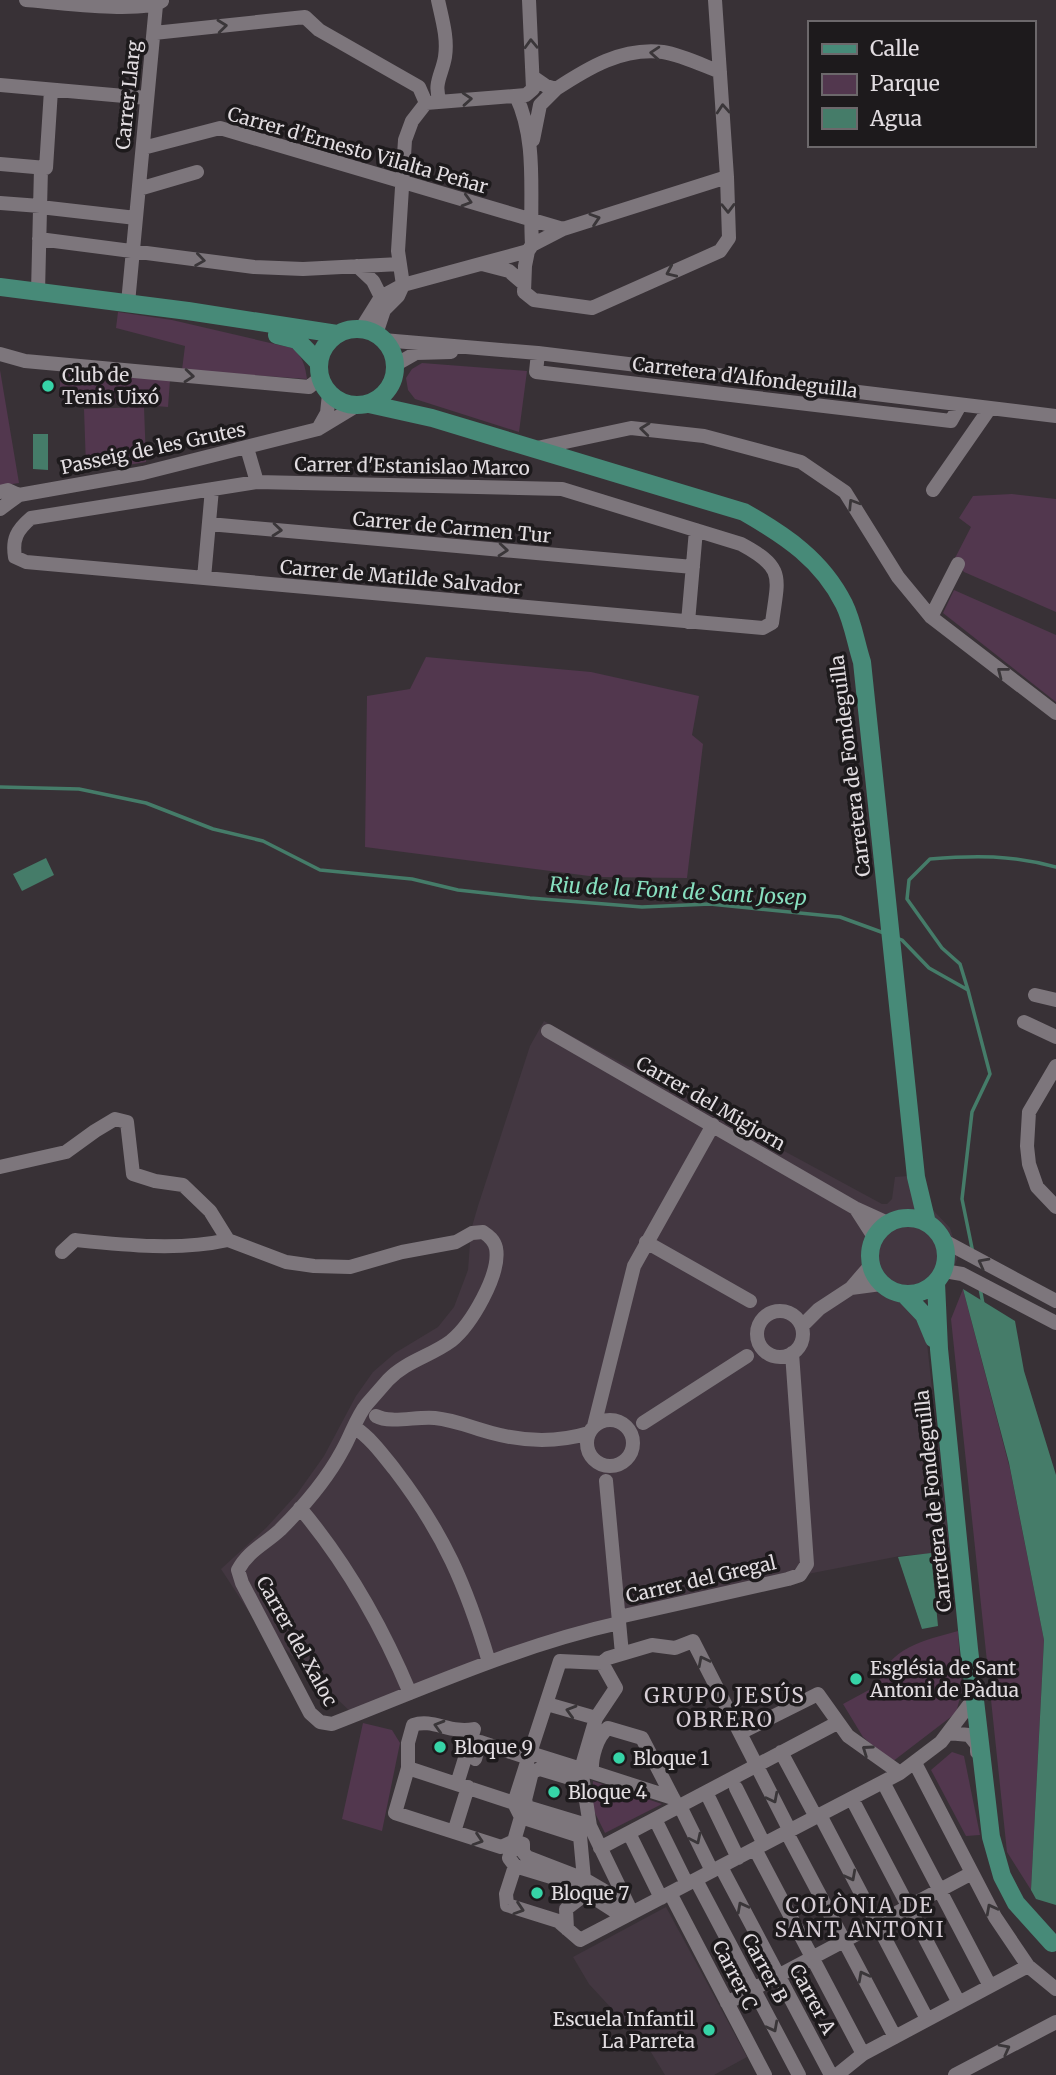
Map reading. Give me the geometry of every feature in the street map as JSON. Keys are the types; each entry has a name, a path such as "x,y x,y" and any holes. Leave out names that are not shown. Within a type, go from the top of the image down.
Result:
{"main road":[{"path":"0,288 188,311 337,334 373,334 392,351 394,372 385,393 363,405 340,402 329,394 319,370 297,340 188,311"},
{"path":"319,370 325,346 337,334"},
{"name":"Carretera de Fondeguilla","path":"394,372 404,401 432,418"},
{"name":"Carretera de Fondeguilla","path":"363,405 432,418 744,512 782,534 814,561 844,605 862,662 916,1177 927,1223"},
{"name":"Carretera de Fondeguilla","path":"896,1220 912,1198 916,1177"},
{"path":"896,1220 927,1223 950,1245 940,1277 922,1292 905,1295 881,1284 870,1266 869,1252 874,1237 896,1220"},
{"name":"Carretera de Fondeguilla","path":"940,1277 939,1349 969,1649 962,1733 980,1835 995,1880 1010,1908 1035,1934 1054,1944"},
{"name":"Carretera de Fondeguilla","path":"905,1295 924,1315 939,1349"},
{"name":"Carretera de Fondeguilla","path":"962,1733 985,1791 992,1838 1002,1876 1016,1903 1054,1944"}],"street":[{"path":"26,0 135,7 160,2"},
{"path":"373,334 384,310 398,296 403,285 398,251 407,131 433,102 445,57 446,36 438,0"},
{"path":"433,102 526,95 533,83 529,0"},
{"path":"715,0 720,72 727,177 729,239 719,251 592,307 534,300 524,292 530,248 531,152 540,105 556,89 608,58 640,52 664,52 720,72"},
{"name":"Carrer Llarg","path":"128,303 147,98 160,2"},
{"path":"154,33 305,17 319,30 419,87 433,102"},
{"path":"419,87 439,76"},
{"path":"533,83 556,89"},
{"path":"0,85 147,98"},
{"path":"38,292 40,207 51,90"},
{"path":"516,96 522,108 531,152"},
{"name":"Carrer d'Ernesto Vilalta Peñar","path":"143,148 220,128 563,229"},
{"path":"0,164 44,168"},
{"path":"139,188 197,172"},
{"path":"381,297 403,285 530,248 563,229 727,177"},
{"path":"0,203 136,218"},
{"path":"39,239 254,267 303,269 400,264"},
{"path":"480,264 509,271 524,284"},
{"path":"357,266 373,281 381,297 373,334"},
{"name":"Carretera d'Alfondeguilla","path":"373,334 497,351"},
{"name":"Carretera d'Alfondeguilla","path":"394,372 416,354 497,351 538,353 1056,416"},
{"path":"0,354 25,361 309,387 319,370"},
{"path":"318,429 327,413 329,394"},
{"name":"Passeig de les Grutes","path":"0,509 19,495 143,473 318,429 363,405"},
{"path":"933,490 990,408"},
{"path":"537,448 631,428 704,436 801,462 845,492 898,577 931,617 1056,713"},
{"path":"247,448 257,482"},
{"name":"Carrer d'Estanislao Marco","path":"26,562 15,558 13,545 19,528 31,518 257,482 562,489 741,544 764,557 776,572 772,623"},
{"path":"204,578 212,489"},
{"path":"0,492 8,490 19,495"},
{"name":"Carrer de Carmen Tur","path":"209,524 693,567"},
{"path":"688,622 696,530"},
{"name":"Carrer de Matilde Salvador","path":"26,562 688,622 763,628 772,623"},
{"path":"931,617 958,564"},
{"path":"1035,995 1056,1000"},
{"path":"1024,1023 1056,1037"},
{"name":"Carrer del Migjorn","path":"548,1031 855,1208 896,1220"},
{"path":"1056,1066 1029,1112 1027,1146 1029,1164 1037,1187 1056,1208"},
{"path":"0,1167 66,1152 115,1119 127,1122 133,1174 155,1181 183,1185 210,1211 228,1240"},
{"path":"622,1654 606,1481 599,1463 594,1459 594,1432 600,1398 634,1266 713,1125"},
{"name":"Carrer del Migjorn","path":"855,1208 874,1237"},
{"path":"62,1252 75,1240 124,1245 209,1244 228,1240 286,1262 350,1267 402,1252 456,1242 472,1233 483,1231 492,1239 496,1248 495,1262 481,1303 467,1324 450,1341 410,1362 389,1378 369,1419 300,1508 348,1572 392,1651 410,1693"},
{"path":"646,1242 750,1301 768,1316"},
{"path":"950,1245 1056,1301"},
{"path":"798,1321 851,1288 870,1266"},
{"path":"940,1277 962,1274 1056,1323"},
{"path":"851,1288 881,1284"},
{"path":"629,1434 747,1356 767,1352 787,1355 803,1339 798,1321 788,1312 768,1316 757,1332 758,1339 767,1352"},
{"path":"747,1356 758,1339"},
{"name":"Carrer del Gregal","path":"328,1723 332,1724 488,1662 568,1634 800,1575 807,1564 807,1548 793,1376 787,1355"},
{"path":"369,1419 420,1416 447,1419 514,1437 564,1440 594,1432 614,1420 629,1434 630,1453 615,1465 606,1481"},
{"path":"369,1419 443,1540 473,1609 488,1662"},
{"path":"599,1463 615,1465"},
{"name":"Carrer del Xaloc","path":"300,1508 279,1531 244,1558 238,1570 242,1583 310,1713 320,1722 328,1723"},
{"path":"585,1886 515,1866 509,1858 521,1817 514,1803 560,1661 602,1663 652,1646 675,1648 693,1641 788,1832 895,2036"},
{"path":"602,1663 616,1688 596,1718 582,1776 590,1826 627,1911"},
{"path":"740,1733 818,1694 848,1736 900,1773"},
{"path":"547,1704 596,1718"},
{"path":"454,1832 474,1729 460,1732 423,1721 413,1725 408,1743 408,1768 395,1813 454,1832 501,1847 514,1841 523,1844 523,1852 527,1857 627,1911"},
{"path":"600,1848 655,1819 677,1804 706,1792 837,1723"},
{"name":"Carrer A","path":"677,1804 592,1772 591,1766 601,1734 608,1728 642,1738 677,1804 834,2075"},
{"path":"515,1866 506,1894 507,1905 558,1922 580,1940 627,1911 666,1896 900,1773 962,1733"},
{"path":"464,1786 480,1742 529,1756 582,1776"},
{"path":"781,1752 927,2020"},
{"path":"915,1763 995,1917 1028,1966 1056,1989"},
{"path":"408,1768 514,1803"},
{"path":"582,1776 540,1769 532,1772 525,1800 527,1807 590,1826"},
{"path":"883,1782 990,1986"},
{"path":"736,1788 760,1847 812,1957 863,2054"},
{"path":"706,1792 738,1858"},
{"path":"852,1799 959,2003"},
{"path":"521,1817 580,1836 585,1886 566,1909 567,1929"},
{"name":"Carrer B","path":"655,1819 799,2075"},
{"name":"Carrer C","path":"629,1833 727,2003 765,2075"},
{"path":"727,2003 972,1873"},
{"path":"834,2075 895,2036 1028,1966"},
{"path":"955,2075 1056,2022"}],"shaded area":[{"path":"544,1021 882,1204 887,1204 892,1199 895,1177 922,1175 933,1210 950,1228 957,1251 950,1278 939,1290 922,1298 950,1552 900,1556 792,1577 631,1615 441,1681 359,1720 253,1618 221,1569 266,1528 297,1494 324,1456 356,1396 373,1372 395,1353 438,1327 454,1307 468,1270 471,1230 478,1206 530,1046"},
{"path":"666,1907 747,2057 714,2075 665,2075 649,2049 589,1984 573,1957"}],"green space":[{"path":"118,312 172,320 292,348 303,362 307,379 182,370 185,346 116,328"},
{"path":"422,363 527,371 519,432 415,399 408,390 406,378 412,369"},
{"path":"0,370 19,483 0,486"},
{"path":"61,371 170,380 168,407 59,398"},
{"path":"144,407 146,462 116,467 86,467 84,409"},
{"path":"1012,494 1056,499 1056,612 964,572 954,560 971,527 959,518 973,496"},
{"path":"954,590 1056,635 1056,702 943,613"},
{"path":"426,657 591,672 699,696 692,735 703,744 687,878 597,877 365,847 367,696 410,689"},
{"path":"963,1289 1010,1469 1044,1640 1031,1890 1007,1852 951,1319"},
{"path":"958,1631 962,1690 956,1713 892,1762 863,1737 843,1704 878,1685 883,1672 899,1654 921,1642"},
{"path":"363,1723 392,1730 400,1743 382,1831 342,1819"},
{"path":"952,1752 964,1756 980,1835 966,1836 931,1770"},
{"path":"593,1781 662,1804 605,1833 593,1809"}],"water":[{"path":"33,434 48,434 48,470 33,469"},
{"path":"46,858 54,875 22,891 13,874"},
{"path":"963,1289 1015,1321 1024,1371 1056,1475 1056,1905 1036,1899 1031,1890 1044,1640 1009,1463"},
{"path":"931,1553 938,1626 922,1629 898,1557"}],"waterway":[{"name":"Riu de la Font de Sant Josep","path":"0,787 79,789 146,803 213,829 263,841 320,870 412,879 458,890 530,898 642,907 710,904 840,917 884,933"},
{"path":"968,990 960,964 942,948 907,899 909,880 930,859 993,857 1056,867"},
{"name":"Riu de la Font de Sant Josep","path":"897,938 929,968 968,990 990,1074 972,1112 962,1199 973,1253"},
{"name":"Riu de la Font de Sant Josep","path":"980,1288 983,1304"}],"place":[{"name":"Club de Tenis Uixó","path":"48,386"},
{"name":"Església de Sant Antoni de Pàdua","path":"856,1679"},
{"name":"Bloque 9","path":"440,1747"},
{"name":"Bloque 1","path":"619,1758"},
{"name":"Bloque 4","path":"554,1792"},
{"name":"Bloque 7","path":"537,1893"},
{"name":"Escuela Infantil La Parreta","path":"709,2030"}],"district":[{"name":"GRUPO JESÚS OBRERO","path":"725,1707"},
{"name":"COLÒNIA DE SANT ANTONI","path":"860,1917"}]}
